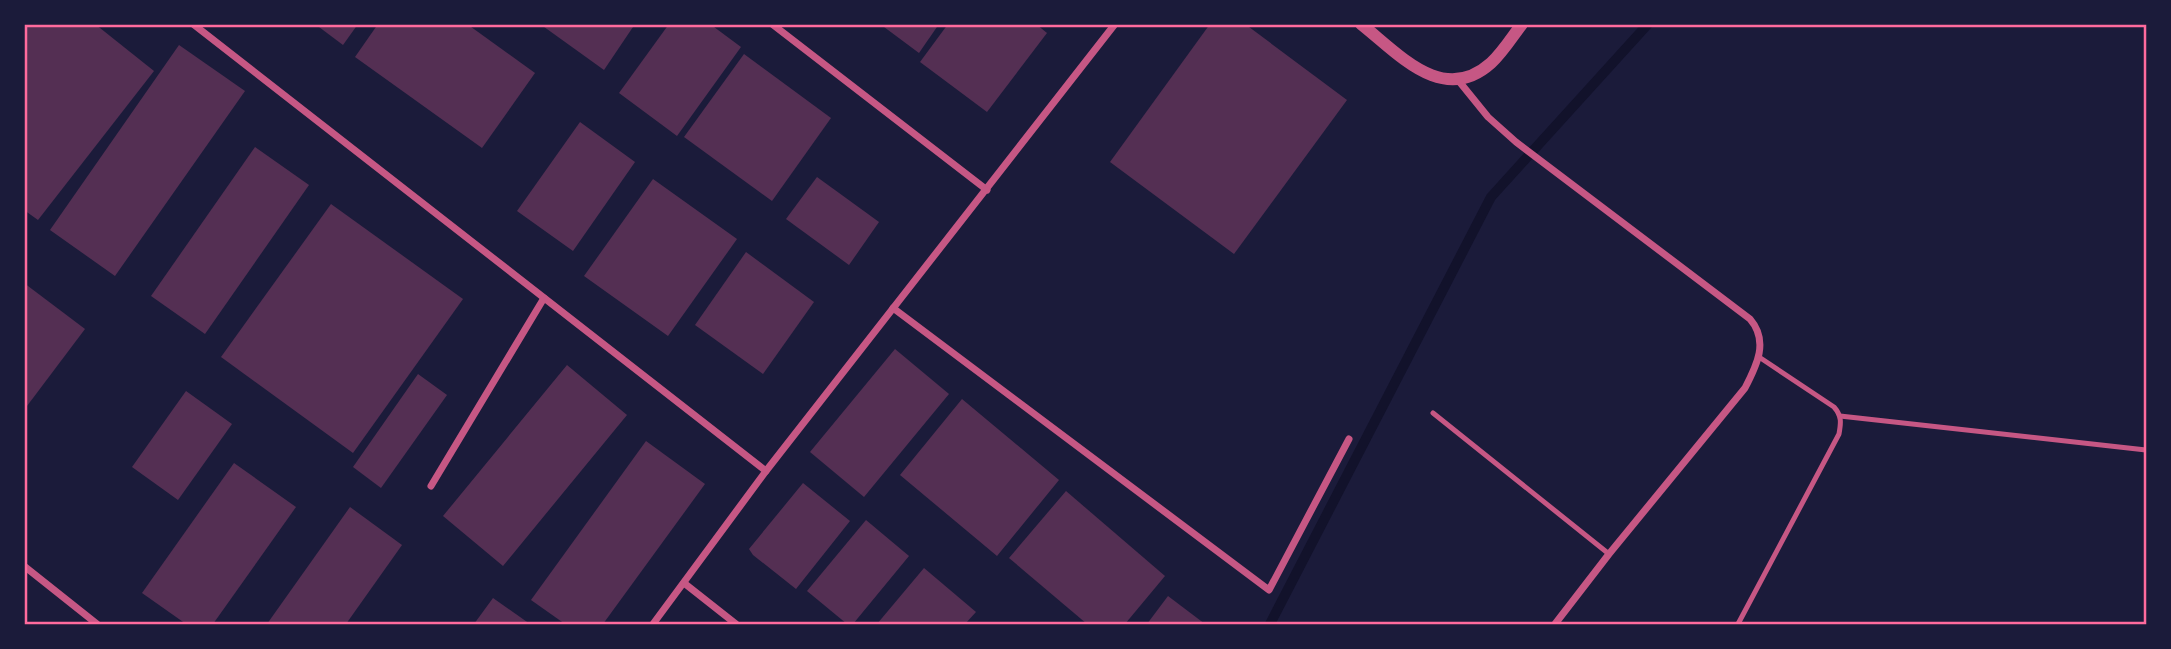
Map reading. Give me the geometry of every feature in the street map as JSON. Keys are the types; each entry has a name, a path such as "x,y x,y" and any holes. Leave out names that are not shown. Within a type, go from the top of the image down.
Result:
{"street":[{"path":"193,24 766,471"},
{"path":"772,24 987,190"},
{"path":"653,625 766,471 1115,24"},
{"path":"1361,24 1419,70 1437,78 1458,80 1477,74 1491,63 1522,24"},
{"path":"1458,80 1480,108 1516,142 1751,319 1759,328 1759,357 1745,388 1609,554 1555,625"},
{"path":"431,486 544,298"},
{"path":"893,308 1269,590 1349,439"},
{"path":"24,566 97,625"},
{"path":"684,583 736,625"}],"lane":[{"path":"1738,625 1839,434 1840,416 1834,407 1759,357"},
{"path":"1433,413 1609,554"},
{"path":"1840,416 2147,450"}],"building":[{"path":"24,24 95,24 154,71 38,220 24,210"},
{"path":"315,24 358,24 343,45"},
{"path":"378,24 467,24 535,73 482,148 355,57"},
{"path":"540,24 635,24 604,70"},
{"path":"669,24 710,24 741,47 677,136 619,93"},
{"path":"880,24 939,24 919,53"},
{"path":"948,24 1036,24 1047,33 987,112 920,62"},
{"path":"1210,24 1245,24 1347,100 1234,254 1110,162"},
{"path":"179,45 245,91 115,276 50,230"},
{"path":"744,54 831,118 772,201 684,137"},
{"path":"580,122 635,162 573,251 517,211"},
{"path":"255,147 309,185 205,334 151,296"},
{"path":"817,177 879,222 849,265 786,219"},
{"path":"653,179 737,239 668,336 584,276"},
{"path":"331,204 463,299 353,453 221,357"},
{"path":"746,252 814,302 763,374 695,325"},
{"path":"24,283 85,329 24,410"},
{"path":"895,349 949,394 864,497 810,452"},
{"path":"567,365 627,415 503,566 443,516"},
{"path":"418,374 447,395 381,488 353,467"},
{"path":"186,391 232,424 178,500 132,467"},
{"path":"962,399 1059,480 997,556 900,475"},
{"path":"646,441 705,484 603,624 565,624 531,600"},
{"path":"234,463 296,507 213,624 186,624 142,593"},
{"path":"803,483 850,521 796,589 749,549"},
{"path":"1066,491 1165,576 1125,624 1087,624 1009,558"},
{"path":"350,507 402,545 346,624 267,624"},
{"path":"866,520 909,556 853,624 847,624 807,591"},
{"path":"924,568 976,612 965,624 877,624"},
{"path":"1168,596 1205,624 1147,624"},
{"path":"493,598 530,624 474,624"}],"waterway":[{"path":"1270,624 1491,197 1648,24"}]}
